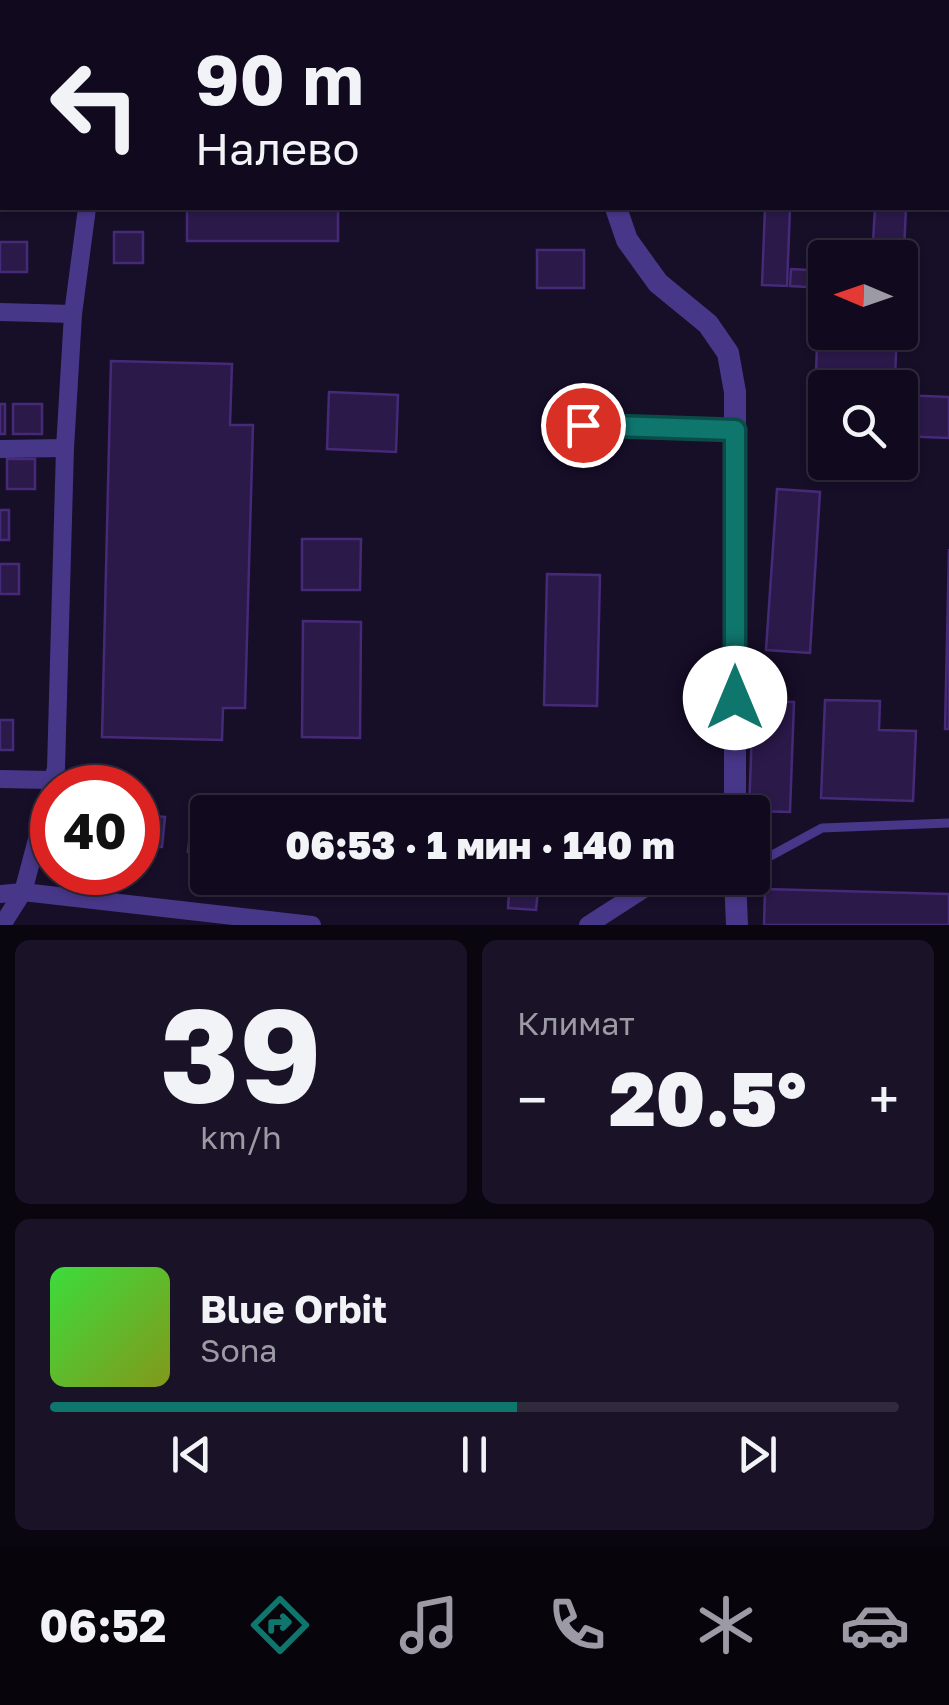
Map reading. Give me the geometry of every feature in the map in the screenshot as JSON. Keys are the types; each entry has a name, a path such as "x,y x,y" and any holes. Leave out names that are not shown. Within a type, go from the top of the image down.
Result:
{"street":[{"path":"54,765 65,448 73,314 86,210"},
{"path":"617,210 627,240 658,283 708,324 728,354 735,430 735,795"},
{"path":"0,312 73,314"},
{"path":"0,449 65,448"},
{"path":"0,779 30,780"},
{"path":"2,925 23,892 30,865"},
{"path":"0,894 23,892 312,925"},
{"path":"588,925 635,895"},
{"path":"736,895 738,925"}],"lane":[{"path":"583,425 735,430"},
{"path":"770,856 822,828 949,824"}],"building":[{"path":"187,210 338,210 338,241 187,241"},
{"path":"765,210 790,210 787,286 762,285"},
{"path":"875,210 906,210 904,240 873,240"},
{"path":"114,232 143,232 143,263 114,263"},
{"path":"0,242 27,242 27,272 0,272"},
{"path":"537,250 584,250 584,288 537,288"},
{"path":"791,269 808,270 808,287 790,286"},
{"path":"817,350 896,350 895,370 816,370"},
{"path":"111,361 232,364 230,425 253,425 245,708 223,708 222,740 102,737"},
{"path":"329,392 398,395 396,452 327,449"},
{"path":"918,396 949,397 949,438 918,437"},
{"path":"0,404 5,404 5,434 0,434"},
{"path":"13,404 42,404 42,434 13,434"},
{"path":"564,432 579,433 579,441 564,441"},
{"path":"7,459 35,459 35,489 7,489"},
{"path":"777,489 820,492 810,653 766,650"},
{"path":"0,510 9,510 9,540 0,540"},
{"path":"302,539 361,539 360,590 302,590"},
{"path":"949,549 949,729 945,729"},
{"path":"0,564 19,564 19,594 0,594"},
{"path":"547,574 600,575 597,706 544,705"},
{"path":"303,621 361,622 360,738 302,737"},
{"path":"825,700 880,701 879,730 916,731 913,801 821,798"},
{"path":"753,701 794,702 790,812 770,812 770,795 750,795"},
{"path":"0,720 13,720 13,750 0,750"},
{"path":"160,817 165,817 160,847"},
{"path":"770,889 949,894 949,925 764,925 765,895 770,895"},
{"path":"509,895 538,895 536,910 508,908"}],"route":[{"path":"583,425 735,430 735,698"}]}
